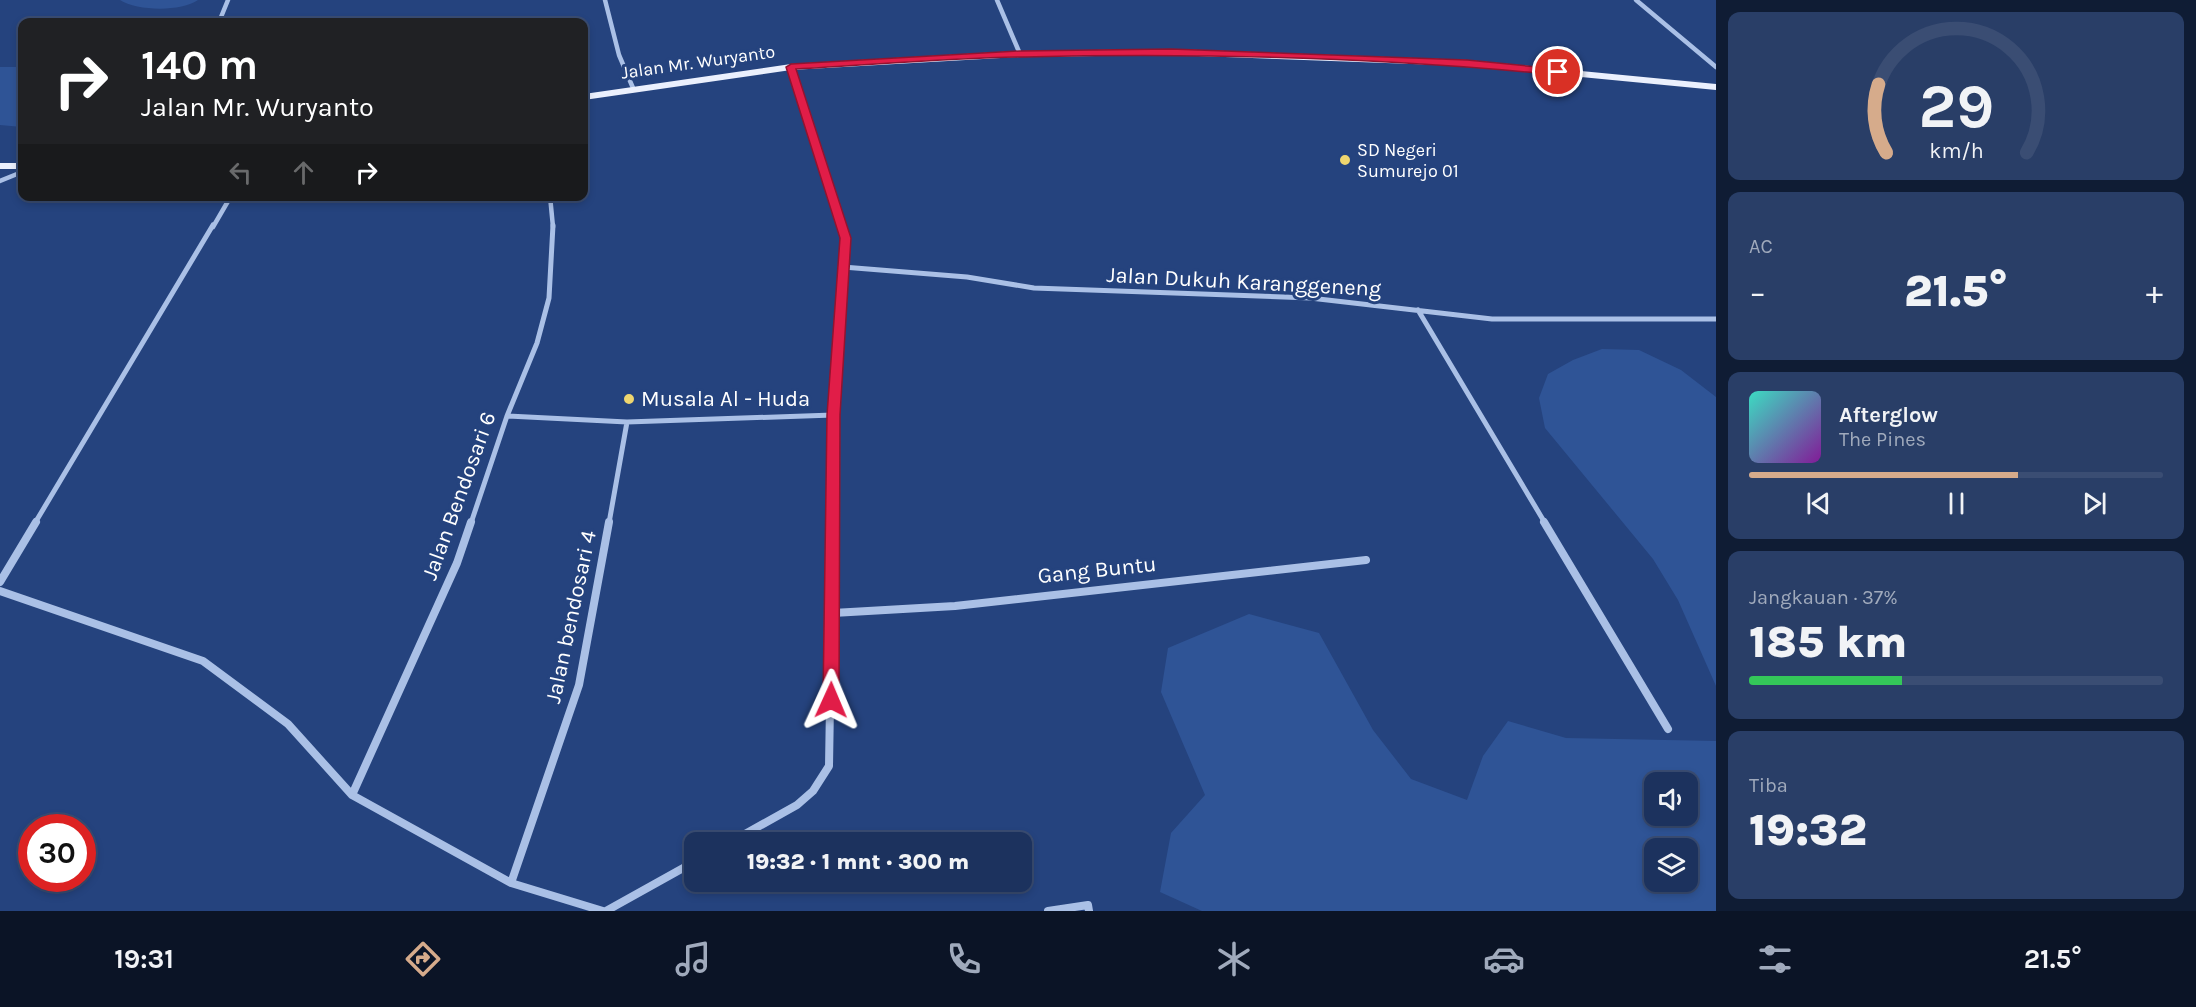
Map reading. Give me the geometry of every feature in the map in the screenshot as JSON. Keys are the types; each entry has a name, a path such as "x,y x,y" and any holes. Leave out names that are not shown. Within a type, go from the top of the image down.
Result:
{"main road":[{"name":"Jalan Mr. Wuryanto","path":"588,96 791,67 1020,54 1171,52 1467,63 1716,87"},
{"path":"0,166 18,166"}],"street":[{"path":"221,18 228,0"},
{"path":"605,0 619,55 633,88"},
{"path":"998,0 1020,54"},
{"path":"1636,0 1716,67"},
{"path":"749,832 797,805 813,790 829,766 833,613 833,415 846,238 791,67"},
{"path":"0,181 18,174"},
{"path":"0,582 228,201"},
{"name":"Jalan Bendosari 6","path":"352,795 458,564 507,416 537,344 549,298 553,218 551,201"},
{"name":"Jalan Dukuh Karanggeneng","path":"843,267 967,277 1034,288 1310,298 1492,319 1716,319"},
{"path":"1418,310 1668,729"},
{"path":"507,416 627,422 833,415"},
{"name":"Jalan bendosari 4","path":"511,883 579,686 627,422"},
{"name":"Gang Buntu","path":"833,613 955,606 1366,560"},
{"path":"0,591 202,661 288,724 352,795 511,883 604,911 684,867"},
{"path":"1048,911 1088,905 1089,911"}],"shaded area":[{"path":"120,0 198,0 181,7 159,9 128,4"},
{"path":"0,67 18,67 18,127 0,125"},
{"path":"1602,349 1639,350 1681,370 1716,397 1716,686 1678,600 1653,559 1545,428 1539,398 1548,374 1573,360"},
{"path":"1249,614 1319,633 1373,730 1411,779 1467,800 1483,756 1508,721 1566,738 1716,741 1716,911 1202,911 1160,892 1171,833 1205,795 1161,692 1168,648"}],"place":[{"name":"SD Negeri Sumurejo 01","path":"1345,160"},
{"name":"Musala Al - Huda","path":"629,399"}],"route":[{"path":"831,700 833,415 846,238 791,67 1020,54 1171,52 1467,63 1558,72"}]}
